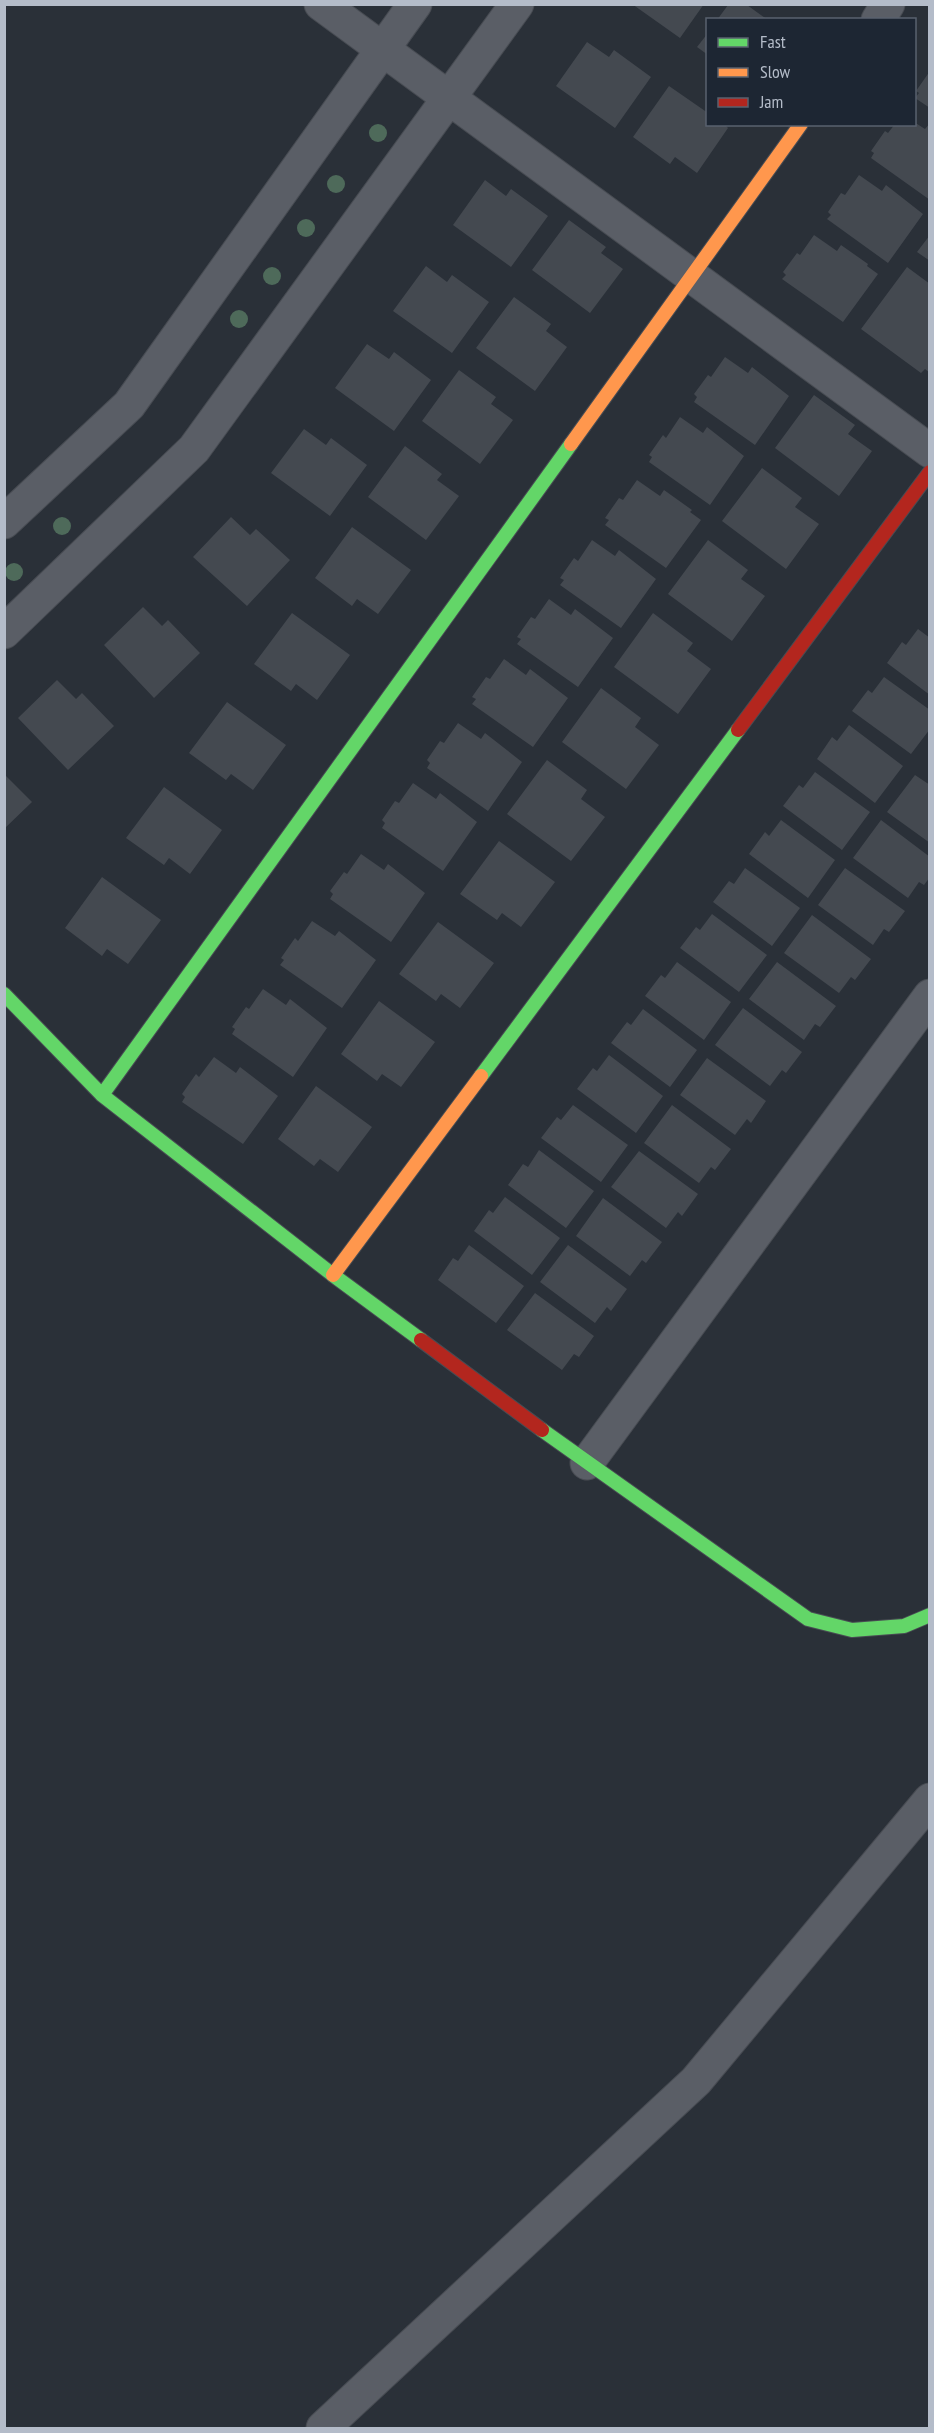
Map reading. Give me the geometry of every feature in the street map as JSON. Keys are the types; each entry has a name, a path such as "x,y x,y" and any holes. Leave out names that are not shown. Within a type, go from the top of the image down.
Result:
{"street":[{"path":"321,4 930,451"},
{"path":"4,522 129,405 415,4"},
{"path":"4,632 194,449 516,4"},
{"path":"879,18 888,4"},
{"path":"102,1095 800,126"},
{"path":"333,1275 930,472"},
{"path":"4,993 102,1095 333,1275 587,1463 808,1619 852,1630 904,1626 930,1615"},
{"path":"587,1463 930,996"},
{"path":"323,2428 696,2081 930,1800"}],"building":[{"path":"632,4 704,4 680,38"},
{"path":"728,5 747,5 765,18 718,18"},
{"path":"706,36 706,54 697,47"},
{"path":"587,42 609,57 614,50 651,77 615,128 556,86"},
{"path":"930,71 930,108 916,99 919,93 916,91"},
{"path":"669,86 706,112 706,126 726,126 728,128 697,173 675,157 670,164 633,137"},
{"path":"916,123 925,129 930,123 930,200 871,158 874,153 871,151 885,131 888,133 893,126 916,126"},
{"path":"859,175 882,191 886,185 923,214 888,263 827,219 831,215 828,212 841,193 845,195"},
{"path":"485,180 506,196 511,189 548,216 511,267 453,225"},
{"path":"569,220 606,247 601,253 623,269 590,313 532,270"},
{"path":"814,235 837,251 841,245 878,274 843,322 782,279 786,275 783,272 797,253 800,255"},
{"path":"930,235 930,261 917,252"},
{"path":"426,266 447,282 452,275 489,302 452,353 393,311"},
{"path":"907,267 930,284 930,373 925,369 921,373 861,329"},
{"path":"514,297 551,324 546,331 567,347 535,391 476,348"},
{"path":"367,344 389,359 394,352 431,380 394,431 335,388"},
{"path":"725,357 748,373 752,367 789,396 755,445 694,402 697,397 694,394 708,375 711,377"},
{"path":"459,370 496,397 491,404 513,420 480,464 422,421"},
{"path":"814,395 855,425 848,434 872,451 839,496 775,448"},
{"path":"680,417 703,433 707,427 744,456 710,505 649,462 652,457 649,455 663,435 666,438"},
{"path":"304,429 326,445 331,438 367,465 330,516 271,473"},
{"path":"405,446 442,474 437,480 459,496 426,540 368,497"},
{"path":"762,468 802,498 795,507 819,524 786,569 722,521"},
{"path":"637,480 660,496 664,490 692,510 690,512 701,520 666,568 605,525 609,520 605,518 619,498 623,500"},
{"path":"231,517 250,535 256,529 290,560 247,606 193,557"},
{"path":"352,527 411,570 378,614 357,599 352,606 315,578"},
{"path":"592,540 615,556 619,550 656,579 621,628 560,585 564,580 560,578 574,558 578,561"},
{"path":"708,540 748,570 741,579 765,596 732,641 668,594"},
{"path":"549,599 571,615 575,609 613,638 578,687 517,644 521,639 517,637 531,617 535,619"},
{"path":"143,607 162,626 168,620 200,653 154,698 104,645"},
{"path":"292,613 350,655 317,700 296,684 291,691 254,664"},
{"path":"653,613 693,643 687,651 711,669 678,714 614,667"},
{"path":"918,629 930,638 930,695 887,663 902,642 906,645"},
{"path":"504,659 526,675 530,669 568,698 533,747 472,704 476,699 472,697 486,677 490,679"},
{"path":"884,677 930,710 930,729 911,754 852,711 868,690 872,693"},
{"path":"57,680 76,699 82,693 114,726 68,770 18,718"},
{"path":"601,688 641,718 635,727 659,745 626,789 562,742"},
{"path":"227,702 286,745 253,790 231,774 226,780 189,753"},
{"path":"458,723 481,739 485,733 522,762 488,811 427,768 430,763 427,760 440,741 444,743"},
{"path":"849,725 903,766 875,803 817,759 832,737 837,741"},
{"path":"547,760 587,790 581,799 605,817 571,861 507,814"},
{"path":"815,772 870,812 842,850 783,806 799,785 803,788"},
{"path":"4,774 32,802 4,829"},
{"path":"915,775 930,785 930,843 887,812"},
{"path":"413,783 436,799 440,793 477,822 443,871 382,828 385,823 382,820 395,801 399,803"},
{"path":"164,787 222,830 190,874 169,858 164,865 126,838"},
{"path":"781,820 835,860 808,898 749,854 765,832 769,836"},
{"path":"881,820 930,857 930,877 924,885 919,882 908,898 853,858"},
{"path":"499,841 555,882 521,927 502,913 497,920 460,894"},
{"path":"361,854 384,870 388,864 425,893 391,942 330,899 333,894 330,891 344,872 347,874"},
{"path":"745,868 800,908 772,946 713,902 729,881 734,884"},
{"path":"845,868 905,911 889,932 884,929 873,945 818,905"},
{"path":"102,877 161,920 128,964 107,949 102,956 65,928"},
{"path":"712,914 767,955 739,992 680,948 696,927 700,930"},
{"path":"812,915 871,959 855,980 851,977 839,993 784,953"},
{"path":"312,921 335,936 339,931 376,960 342,1008 280,965 284,960 281,958 295,938 298,941"},
{"path":"438,922 494,963 460,1008 441,994 436,1001 399,974"},
{"path":"677,962 731,1002 704,1040 645,996 661,975 665,978"},
{"path":"777,962 836,1006 820,1027 815,1024 804,1040 749,999"},
{"path":"263,989 286,1005 290,999 327,1028 293,1077 232,1034 235,1029 232,1027"},
{"path":"379,1001 435,1042 401,1087 382,1074 377,1081 341,1054"},
{"path":"743,1008 802,1052 786,1073 782,1070 770,1086 715,1045"},
{"path":"643,1009 697,1050 670,1087 611,1043 627,1022 631,1025"},
{"path":"609,1055 663,1096 636,1133 577,1089 593,1068 597,1071"},
{"path":"214,1057 236,1073 240,1067 278,1096 243,1144 182,1102 185,1097 182,1094 196,1074 199,1077"},
{"path":"707,1058 766,1101 751,1123 747,1119 735,1135 680,1095"},
{"path":"316,1086 372,1127 338,1172 320,1159 314,1166 278,1139"},
{"path":"573,1105 628,1145 601,1182 541,1138 557,1117 561,1120"},
{"path":"672,1105 731,1149 715,1170 711,1167 699,1183 644,1143"},
{"path":"539,1150 594,1191 566,1228 508,1185 523,1164 528,1167"},
{"path":"639,1151 698,1194 682,1216 678,1212 666,1228 611,1187"},
{"path":"505,1197 560,1238 532,1275 474,1231 489,1210 493,1213"},
{"path":"603,1198 662,1242 646,1263 642,1260 630,1276 576,1236"},
{"path":"469,1245 524,1286 496,1323 438,1280 453,1258 458,1261"},
{"path":"568,1245 627,1289 611,1311 607,1307 595,1323 540,1282"},
{"path":"535,1293 594,1336 579,1357 574,1354 562,1370 507,1330"}],"traffic: fast":[{"path":"102,1095 571,444"},
{"path":"481,1076 738,730"},
{"path":"4,994 102,1095 333,1275 421,1340"},
{"path":"542,1430 808,1619 852,1630 904,1626 930,1615"}],"traffic: slow":[{"path":"571,444 800,126"},
{"path":"333,1275 481,1076"}],"traffic: jam":[{"path":"738,730 930,472"},
{"path":"421,1340 542,1430"}]}
